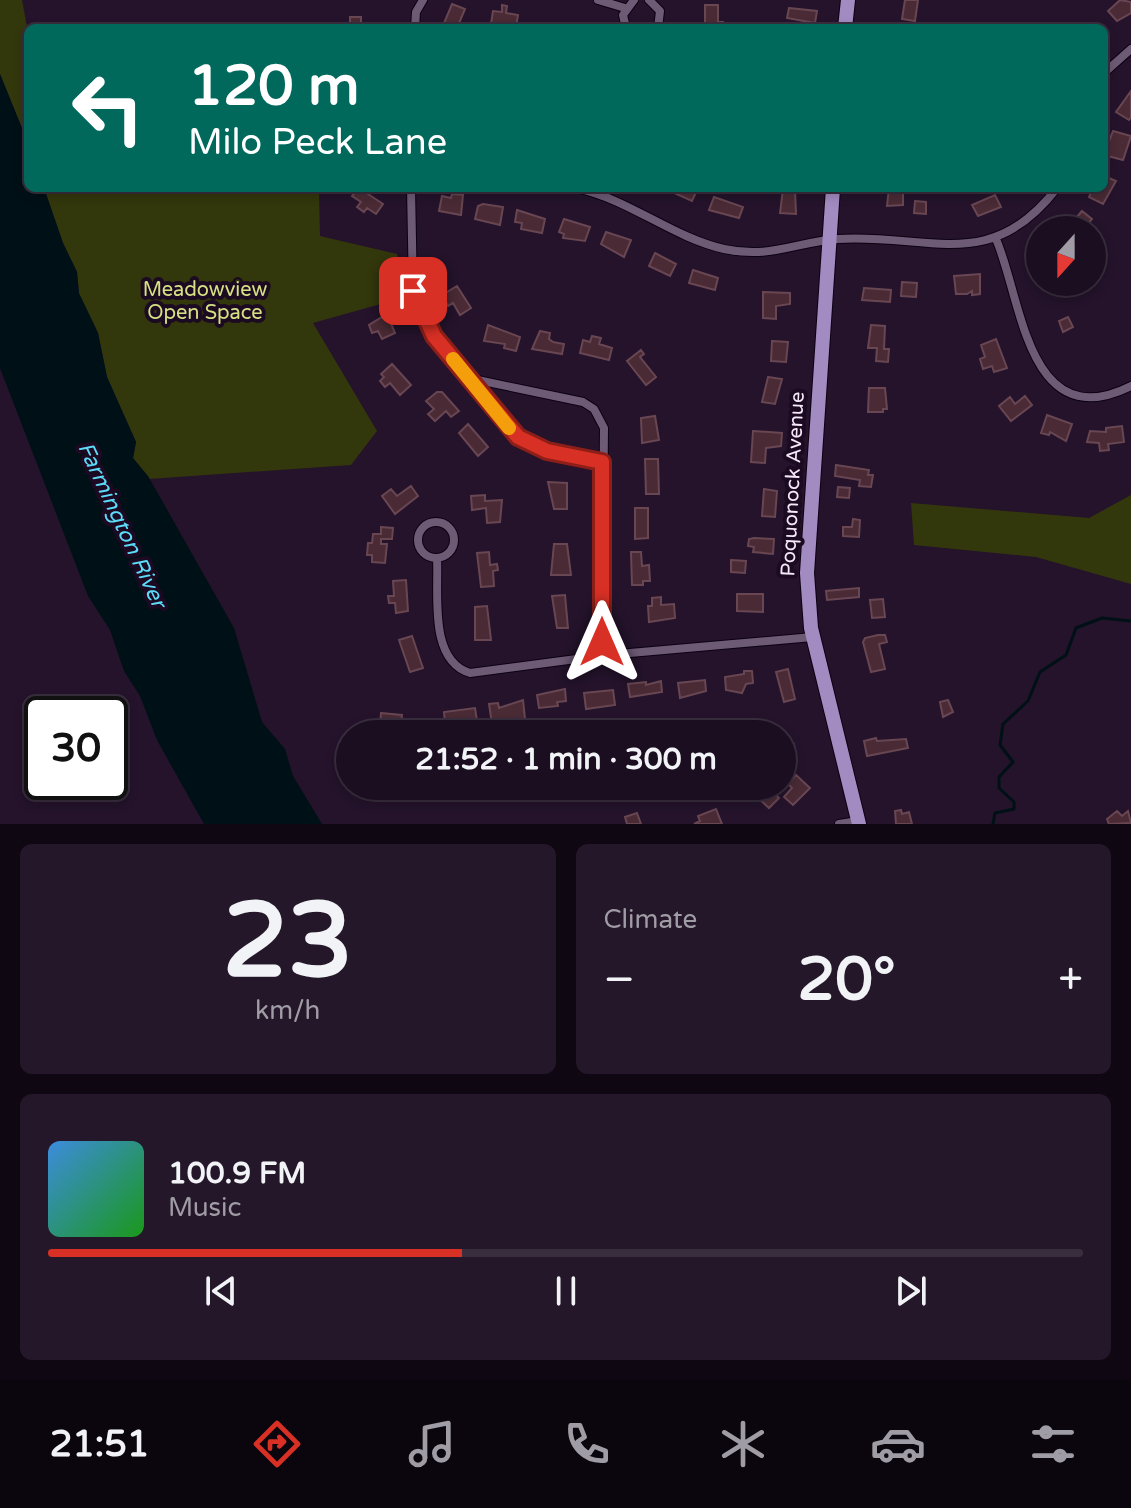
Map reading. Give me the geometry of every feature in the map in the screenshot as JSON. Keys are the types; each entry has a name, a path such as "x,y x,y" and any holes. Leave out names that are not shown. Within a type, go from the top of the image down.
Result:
{"main road":[{"path":"845,24 848,0"},
{"name":"Poquonock Avenue","path":"833,192 807,550 813,637 858,822"}],"street":[{"path":"415,24 416,12 423,0"},
{"path":"598,0 625,8"},
{"path":"625,8 634,0"},
{"path":"649,0 660,11 658,24"},
{"path":"625,8 626,24"},
{"path":"1108,69 1131,49"},
{"path":"411,192 411,265 416,301 434,336 473,379 476,389 490,406 529,444 602,462"},
{"path":"589,192 722,248 762,254 829,240 951,246 996,239 1025,223 1053,192"},
{"path":"996,239 1030,349 1040,369 1064,389 1085,395 1116,392 1131,386"},
{"path":"473,379 553,393 594,409 604,428 602,642 607,655"},
{"path":"434,521 446,524 454,540 449,552 437,558 420,550 417,538 422,527 434,521"},
{"path":"437,558 442,647 458,668 478,672 607,655 813,637"},
{"path":"839,824 858,822"}],"green space":[{"path":"0,0 22,0 26,24 24,24 24,133 0,74"},
{"name":"Meadowview Open Space","path":"45,192 319,192 320,236 397,254 402,298 313,323 377,431 351,465 149,479 133,458 136,442 107,377 98,333 79,294 77,272"},
{"path":"1131,495 1131,584 1036,557 914,545 911,503 1089,518"}],"water":[{"name":"Farmington River","path":"0,74 24,133 24,192 45,192 77,272 79,293 98,333 107,377 136,442 133,458 148,476 234,628 262,722 285,749 293,776 322,824 204,824 157,740 140,696 124,671 110,630 88,596 0,368"}],"building":[{"path":"905,0 918,0 915,21 902,19"},
{"path":"1120,0 1131,2 1131,13 1117,21 1108,11"},
{"path":"452,4 465,9 459,24 444,24"},
{"path":"502,5 507,6 506,13 518,15 516,24 491,24 493,11 502,12"},
{"path":"705,5 718,5 718,22 723,24 705,24"},
{"path":"789,8 817,11 815,23 787,18"},
{"path":"350,17 361,17 361,24 350,24"},
{"path":"1131,91 1131,117 1129,120 1116,112"},
{"path":"1113,131 1131,136 1123,160 1108,156"},
{"path":"1108,178 1116,181 1103,204 1089,197 1091,192 1108,192"},
{"path":"356,192 365,192 383,204 376,214 367,208 364,212 357,207 361,202 352,196"},
{"path":"672,192 696,192 692,201"},
{"path":"783,192 795,192 796,214 780,213"},
{"path":"889,192 903,192 903,205 887,206"},
{"path":"452,194 463,195 461,215 439,211 442,196 451,198"},
{"path":"995,195 1001,207 978,216 972,205"},
{"path":"714,197 743,207 739,218 709,210"},
{"path":"915,201 926,202 926,214 914,213"},
{"path":"478,206 503,207 500,225 475,219"},
{"path":"517,210 545,219 542,233 521,229 522,223 515,222"},
{"path":"564,219 590,227 585,241 563,238 564,234 559,232"},
{"path":"606,232 631,240 624,257 601,244"},
{"path":"655,253 676,264 670,276 649,266"},
{"path":"693,270 718,278 715,290 689,283"},
{"path":"980,274 980,294 972,295 972,291 956,294 954,276"},
{"path":"902,282 917,283 916,297 901,296"},
{"path":"457,286 471,308 460,315 453,303 448,306 442,295"},
{"path":"864,288 891,290 890,302 862,300"},
{"path":"763,292 790,293 790,304 776,306 776,319 763,318"},
{"path":"387,314 395,333 382,339 378,331 372,333 369,325"},
{"path":"1068,317 1073,327 1063,332 1059,321"},
{"path":"488,325 520,337 516,351 504,348 505,344 484,341"},
{"path":"871,325 885,326 884,349 889,349 888,362 876,361 877,348 868,348"},
{"path":"540,331 550,333 549,339 553,342 564,344 562,354 532,349"},
{"path":"592,336 601,338 599,344 612,348 609,360 580,353 583,340 590,342"},
{"path":"996,339 1007,368 994,372 992,366 983,369 980,359 985,357 981,345"},
{"path":"772,341 788,342 786,362 771,361"},
{"path":"641,350 644,354 640,357 656,377 646,385 627,361"},
{"path":"392,364 411,385 400,395 390,383 385,387 380,381 384,377 381,374"},
{"path":"768,377 782,379 775,404 762,402"},
{"path":"869,388 885,388 887,409 883,412 868,412"},
{"path":"437,392 442,392 459,411 451,417 446,411 435,421 428,414 434,409 426,401"},
{"path":"1025,396 1032,405 1011,421 999,406 1010,397 1015,404"},
{"path":"1047,415 1072,424 1066,441 1050,432 1049,435 1041,433"},
{"path":"655,416 659,440 642,443 641,418"},
{"path":"468,424 488,447 478,456 459,433"},
{"path":"1122,426 1124,442 1108,444 1109,450 1100,451 1099,443 1087,442 1090,431 1106,432 1106,428"},
{"path":"753,431 782,433 781,446 766,448 765,463 751,462"},
{"path":"645,459 658,459 659,494 646,494"},
{"path":"836,465 869,470 868,475 873,475 871,487 859,486 860,480 835,476"},
{"path":"548,482 567,483 567,509 554,509"},
{"path":"411,486 418,496 395,514 382,496 391,489 397,496"},
{"path":"838,487 850,488 849,498 837,497"},
{"path":"764,489 777,491 775,517 762,516"},
{"path":"485,495 485,501 502,500 500,522 487,523 486,508 472,510 471,496"},
{"path":"635,508 648,508 648,538 635,539"},
{"path":"853,519 860,520 859,537 843,536 843,527 852,527"},
{"path":"381,527 393,528 392,539 381,539 381,544 387,544 385,563 372,562 372,555 367,555 368,543 372,543 373,534 381,534"},
{"path":"749,539 774,539 773,554 753,552 754,547 748,546"},
{"path":"554,544 567,544 571,575 551,575"},
{"path":"489,552 490,565 497,564 498,570 493,571 494,586 481,587 477,553"},
{"path":"631,552 641,552 642,566 649,565 650,581 643,581 643,585 632,585"},
{"path":"731,560 746,561 745,573 731,572"},
{"path":"406,580 408,611 396,613 395,603 389,603 388,596 394,596 393,581"},
{"path":"859,588 859,597 827,600 826,591"},
{"path":"737,594 763,594 763,612 737,611"},
{"path":"565,595 568,628 557,628 552,596"},
{"path":"661,597 661,605 674,604 675,618 649,622 648,606 652,606 652,598"},
{"path":"883,599 885,617 872,618 870,600"},
{"path":"487,606 491,640 475,640 475,607"},
{"path":"885,635 887,642 879,644 885,669 871,672 863,642 865,638"},
{"path":"412,636 423,668 410,672 399,640"},
{"path":"788,669 795,699 784,702 776,672"},
{"path":"744,671 752,671 753,683 746,684 742,693 726,690 725,677 744,674"},
{"path":"705,680 706,691 680,698 678,683"},
{"path":"661,681 662,692 630,697 628,684 646,682 646,685"},
{"path":"565,689 566,701 557,702 558,706 539,708 537,695"},
{"path":"613,690 615,705 586,709 584,693"},
{"path":"523,700 525,719 491,720 489,704 498,703 499,708"},
{"path":"948,700 953,712 943,717 940,702"},
{"path":"475,708 477,720 445,720 444,712"},
{"path":"381,713 402,715 402,720 380,720"},
{"path":"876,738 877,741 906,739 908,748 867,756 864,741"},
{"path":"796,775 810,788 793,805 787,800 796,800"},
{"path":"760,800 777,800 769,808"},
{"path":"716,809 722,824 694,824 700,821 698,816"},
{"path":"901,810 902,814 909,812 912,824 896,824 895,811"},
{"path":"1117,811 1122,816 1128,811 1131,823 1109,824 1107,819"},
{"path":"637,813 641,824 627,824 625,817"}],"waterway":[{"path":"993,824 995,813 1014,809 1014,802 999,788 999,777 1013,762 1000,745 1003,724 1028,701 1040,672 1066,655 1076,628 1102,618 1131,621"}],"slow traffic":[{"path":"453,359 473,379 476,389 509,428"}],"route":[{"path":"413,291 421,314 434,336 473,379 476,389 518,437 547,451 602,462 602,642"}]}
